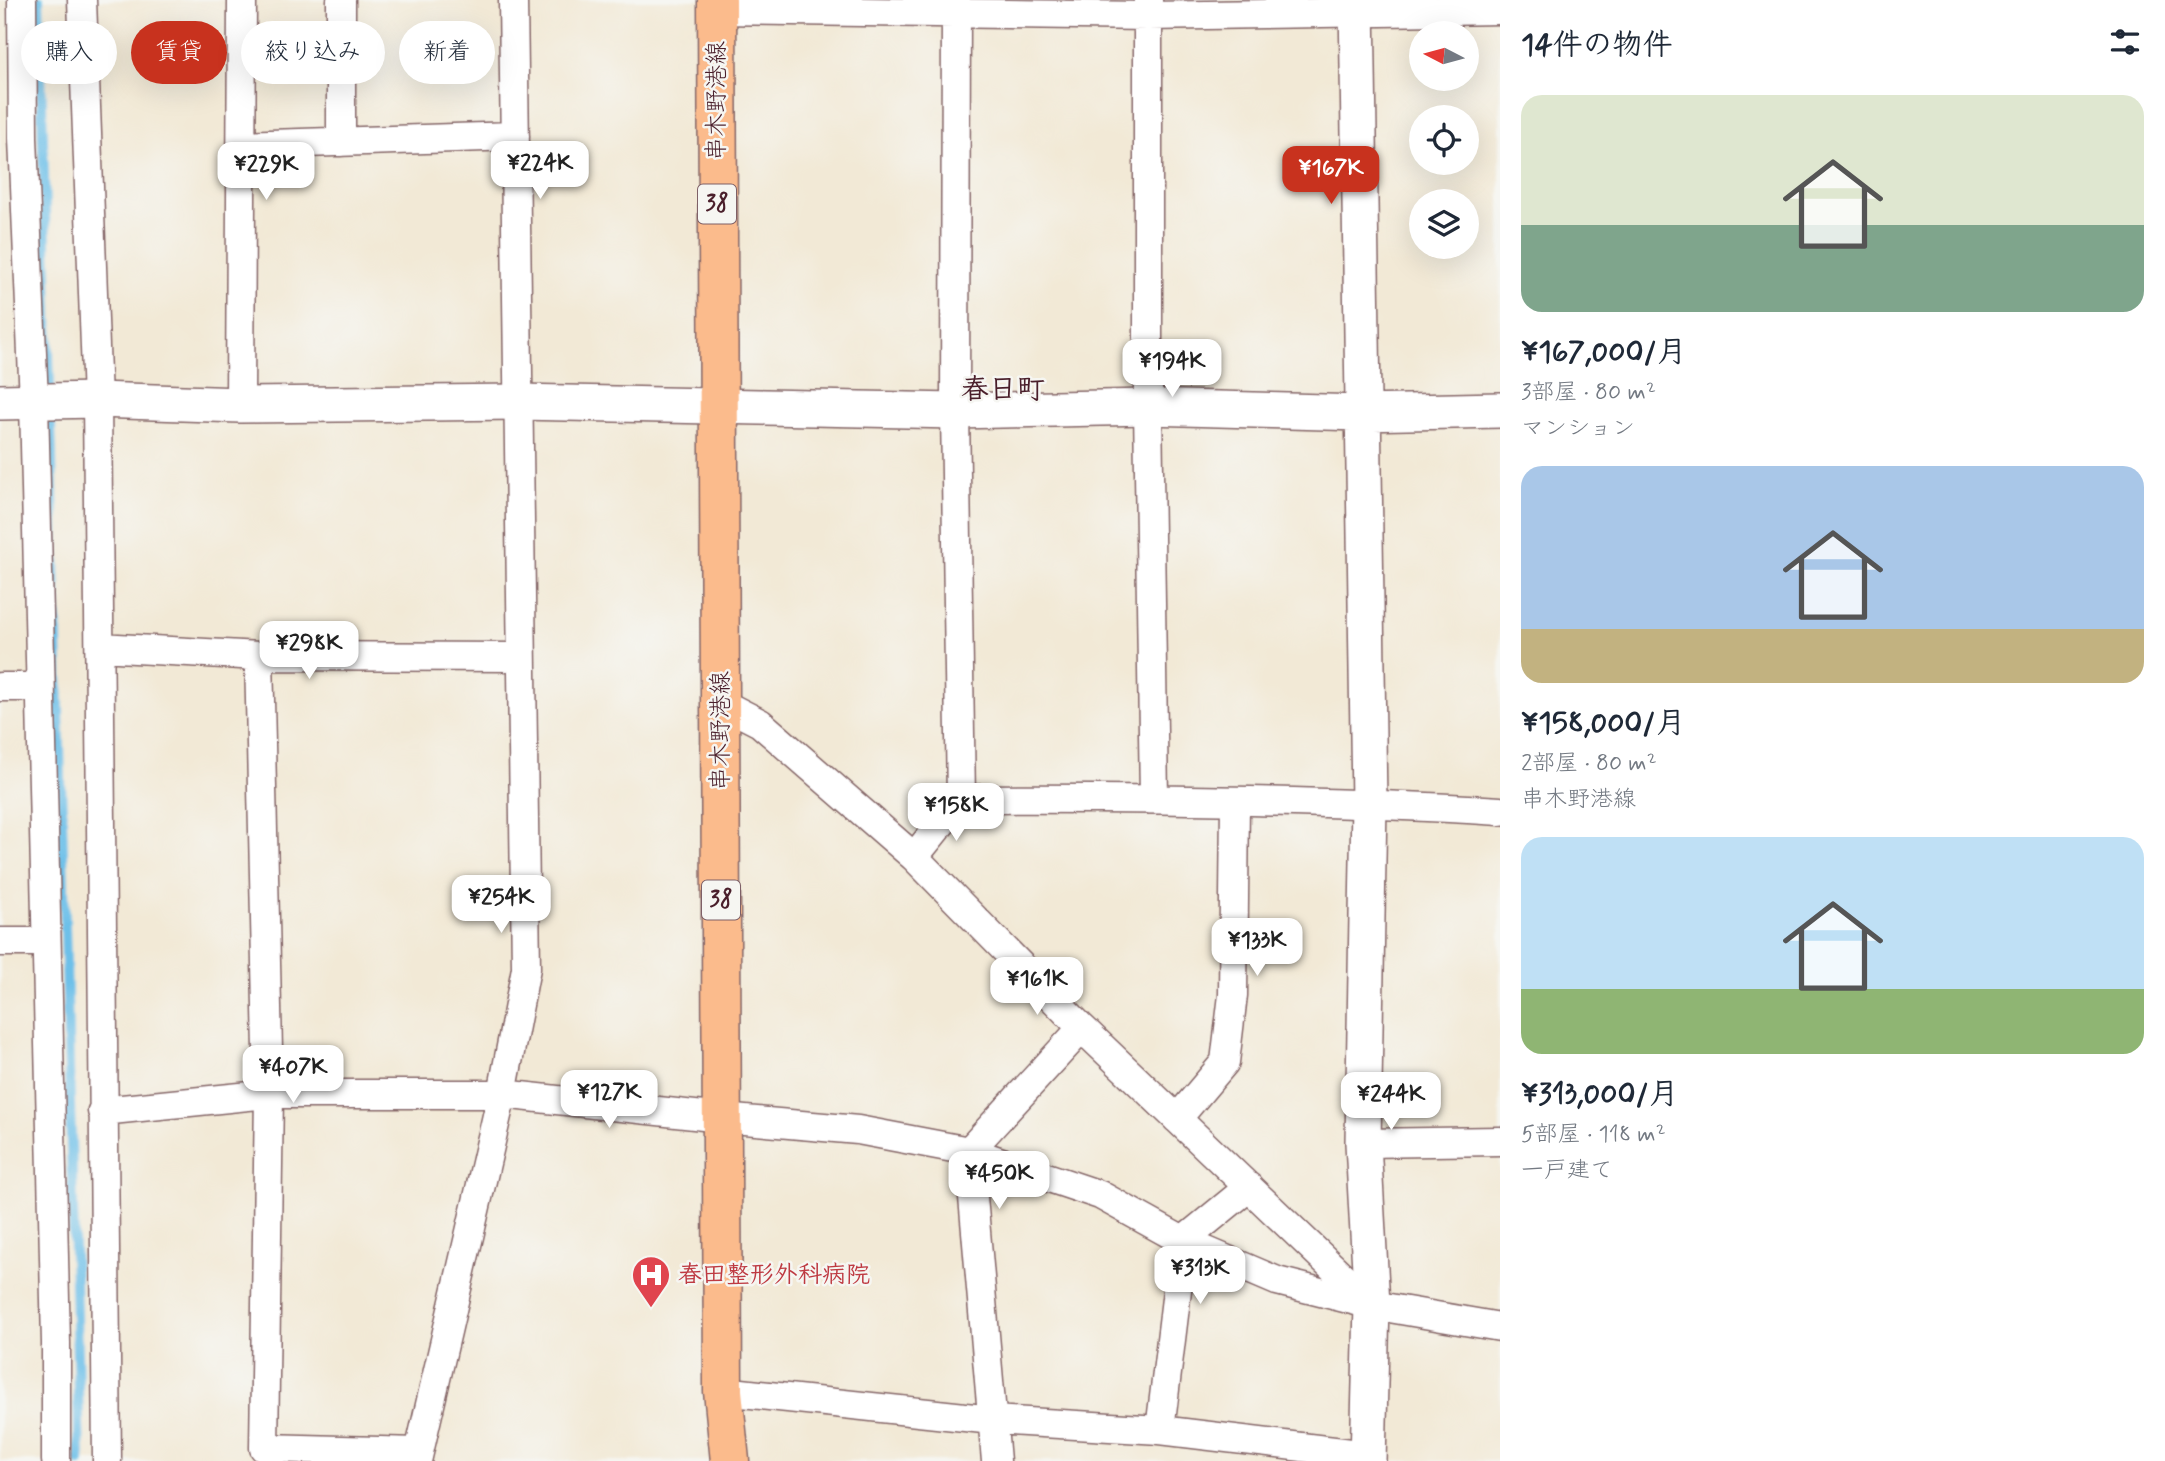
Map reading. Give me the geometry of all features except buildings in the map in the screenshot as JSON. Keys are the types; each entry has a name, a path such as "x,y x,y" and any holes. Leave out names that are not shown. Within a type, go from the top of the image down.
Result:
{"main road":[{"name":"串木野港線","path":"717,5 723,1391 730,1461"}],"street":[{"path":"22,0 11,138 34,402 56,1343 56,1461"},
{"path":"82,0 97,400 107,1461"},
{"path":"240,405 242,0"},
{"path":"341,0 341,142"},
{"path":"259,656 269,1094 264,1448 418,1456 502,1094 526,968 513,0"},
{"path":"717,5 1500,10"},
{"path":"914,857 961,799 955,411 956,7"},
{"path":"723,1391 993,1420 1160,1430 1368,1458 1372,1305 1363,1143 1369,803 1357,7"},
{"path":"1148,8 1148,407 1154,798"},
{"path":"242,145 515,136"},
{"path":"0,402 97,400 240,405 518,402 955,411 1148,407 1362,413 1500,410"},
{"path":"100,646 259,656 520,657"},
{"path":"0,687 40,687"},
{"path":"721,703 760,723 914,857 1082,1028 1372,1305"},
{"path":"961,799 1154,798 1235,802 1369,803 1500,811"},
{"path":"1177,1119 1225,1062 1233,995 1235,802"},
{"path":"0,942 46,942"},
{"path":"996,1461 969,1151 1082,1028"},
{"path":"102,1111 269,1094 502,1094 858,1130 969,1151 1100,1195 1183,1241 1277,1280 1372,1305 1500,1327"},
{"path":"1363,1143 1500,1141"},
{"path":"1160,1430 1183,1241 1249,1187"}],"waterway":[{"path":"39,0 80,1461"}],"place":[{"name":"春田整形外科病院","path":"651,1309"}],"district":[{"name":"春日町","path":"1003,390"}]}
